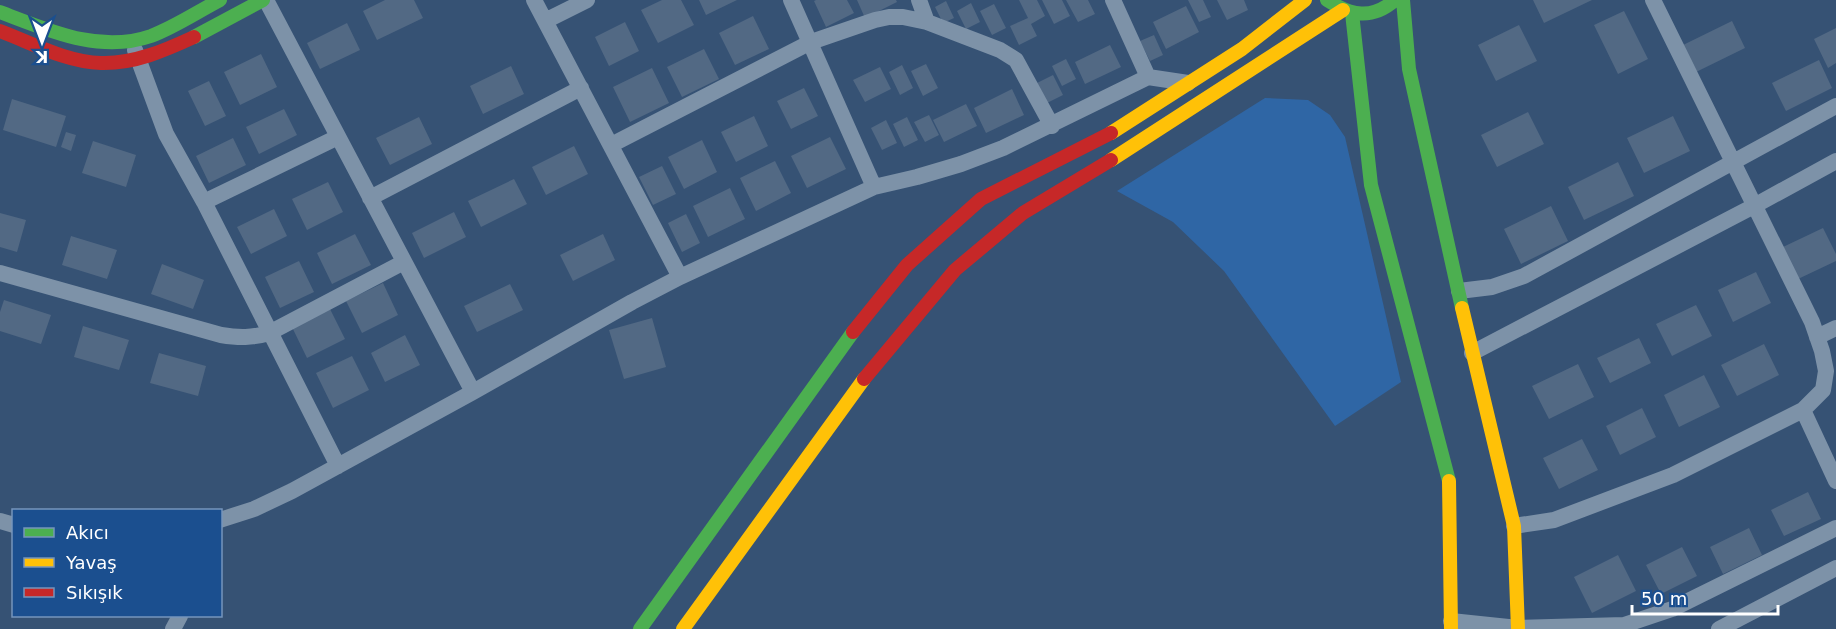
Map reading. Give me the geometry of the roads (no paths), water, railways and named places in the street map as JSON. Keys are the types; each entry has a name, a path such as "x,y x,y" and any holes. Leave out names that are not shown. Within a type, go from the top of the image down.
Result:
{"street":[{"path":"0,12 76,39 113,44 150,36 220,0"},
{"path":"2,37 79,59 101,63 118,62 176,45 264,0 473,392"},
{"path":"534,0 680,277"},
{"path":"545,21 587,0"},
{"path":"791,0 874,187"},
{"path":"919,0 927,22"},
{"path":"1113,0 1148,77"},
{"path":"640,629 844,343 907,265 981,199 1115,131 1242,49 1305,0"},
{"path":"1327,0 1338,9 1366,14 1380,11 1395,0"},
{"path":"1402,0 1409,69 1472,352 1514,526 1518,628"},
{"path":"1514,526 1554,520 1673,475 1803,410 1823,390 1826,371 1812,322 1653,0"},
{"path":"1347,12 1371,185 1450,486 1451,625 1518,628 1624,625 1672,609 1836,528"},
{"path":"683,629 865,378 955,270 1023,213 1347,12"},
{"path":"611,146 811,42 889,17 903,17 927,22 1010,55 1016,60 1052,126"},
{"path":"132,41 166,134 204,202 338,466"},
{"path":"222,523 338,466 680,277 874,187 962,164 1003,148 1148,77 1188,83"},
{"path":"370,198 581,88"},
{"path":"1459,291 1492,286 1524,276 1836,106"},
{"path":"204,202 338,137"},
{"path":"1472,352 1836,161"},
{"path":"0,273 221,335 251,338 269,333 404,262"},
{"path":"1817,337 1836,327"},
{"path":"1803,410 1836,481"},
{"path":"1719,629 1836,568"}]}
